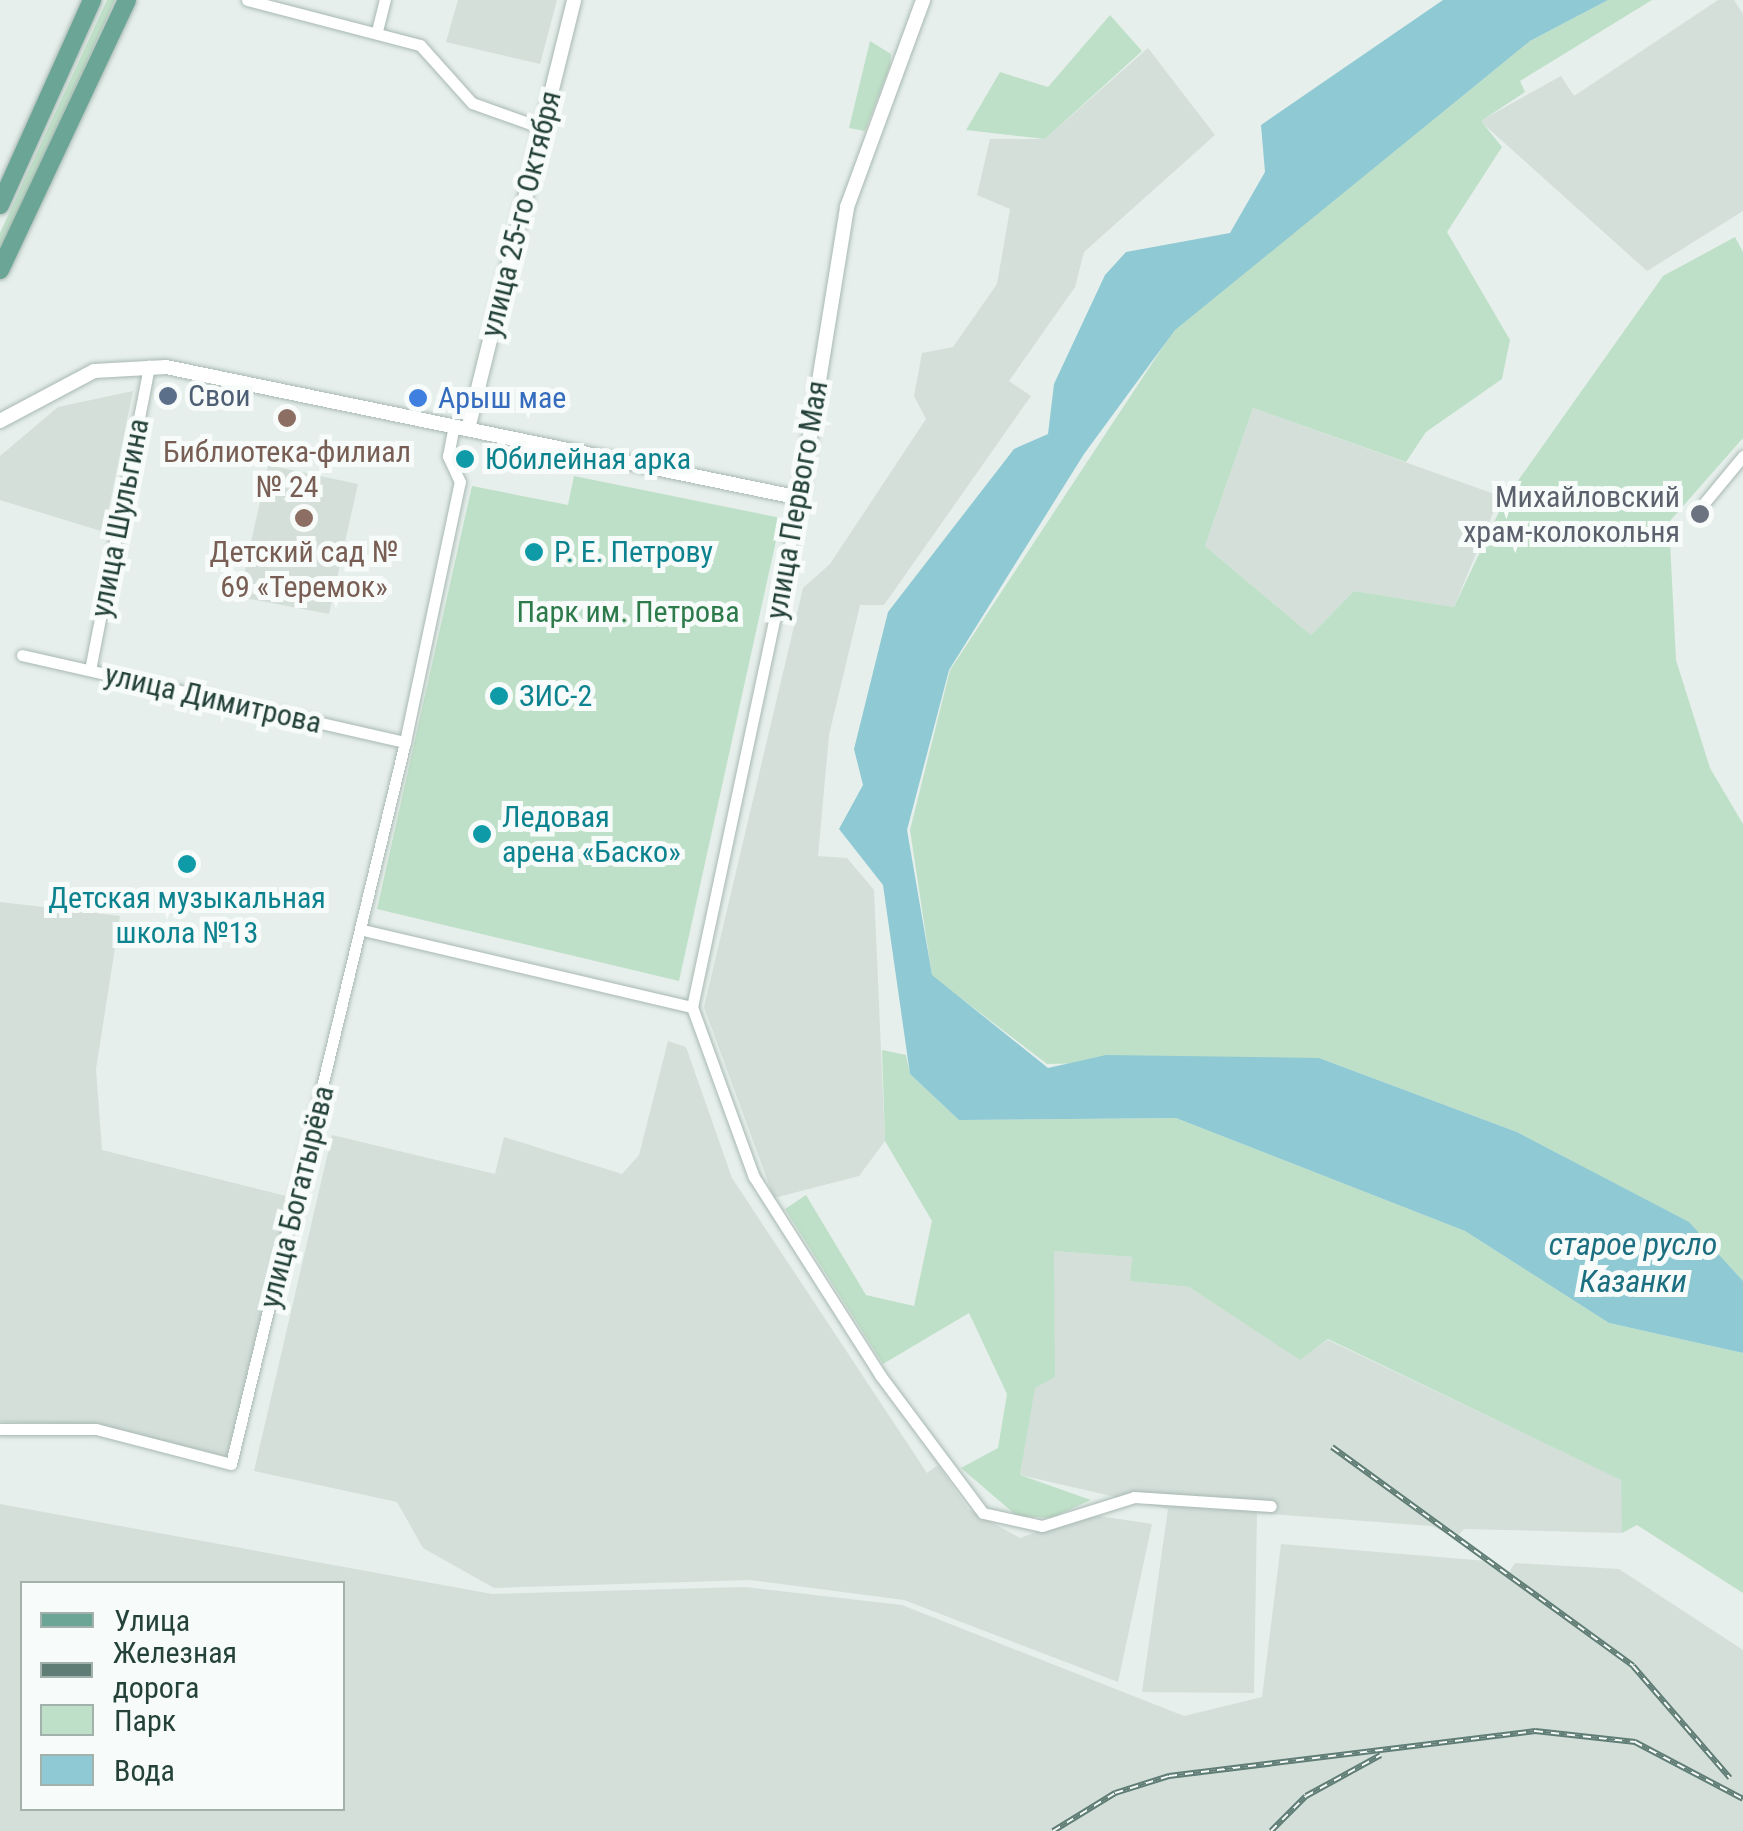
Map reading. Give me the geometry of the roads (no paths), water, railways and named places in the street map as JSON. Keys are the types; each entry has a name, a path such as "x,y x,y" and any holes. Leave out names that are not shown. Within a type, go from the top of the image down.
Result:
{"main road":[{"path":"0,270 127,0"},
{"path":"0,205 90,2"}],"street":[{"path":"247,0 420,45 472,103 542,128"},
{"path":"377,31 385,0"},
{"name":"улица 25-го Октября","path":"461,428 574,0"},
{"name":"улица Первого Мая","path":"692,1007 800,498 847,207 923,0"},
{"path":"0,421 94,372 149,366 800,498"},
{"name":"улица Шульгина","path":"90,670 149,366"},
{"path":"0,410 24,406"},
{"name":"улица Богатырёва","path":"0,1429 96,1429 231,1464 363,930 405,742 460,482 448,456 461,428"},
{"path":"1705,502 1743,456"},
{"name":"улица Димитрова","path":"22,655 405,742"},
{"path":"363,930 692,1007 754,1177 984,1513 1042,1526 1134,1497 1271,1506"}],"water":[{"name":"старое русло Казанки","path":"1443,0 1608,0 1530,41 1175,330 1084,454 949,670 907,830 932,975 1048,1068 1106,1055 1319,1058 1517,1132 1689,1222 1743,1281 1743,1353 1609,1323 1465,1231 1176,1118 959,1120 910,1074 883,885 839,829 863,785 854,749 888,612 1014,449 1048,434 1054,384 1105,275 1126,252 1230,233 1265,172 1261,125"}],"railway":[{"path":"1332,1447 1633,1666 1730,1778"},
{"path":"1053,1831 1115,1793 1169,1776 1535,1731 1635,1742 1743,1799"},
{"path":"1271,1831 1306,1796 1381,1755"}],"place":[{"name":"Свои","path":"168,396"},
{"name":"Арыш мае","path":"418,398"},
{"name":"Библиотека-филиал № 24","path":"287,418"},
{"name":"Юбилейная арка","path":"465,459"},
{"name":"Михайловский храм-колокольня","path":"1700,514"},
{"name":"Детский сад № 69 «Теремок»","path":"304,518"},
{"name":"Р. Е. Петрову","path":"534,552"},
{"name":"ЗИС-2","path":"499,696"},
{"name":"Ледовая арена «Баско»","path":"482,834"},
{"name":"Детская музыкальная школа №13","path":"187,864"}],"park label":[{"name":"Парк им. Петрова","path":"628,612"}]}
